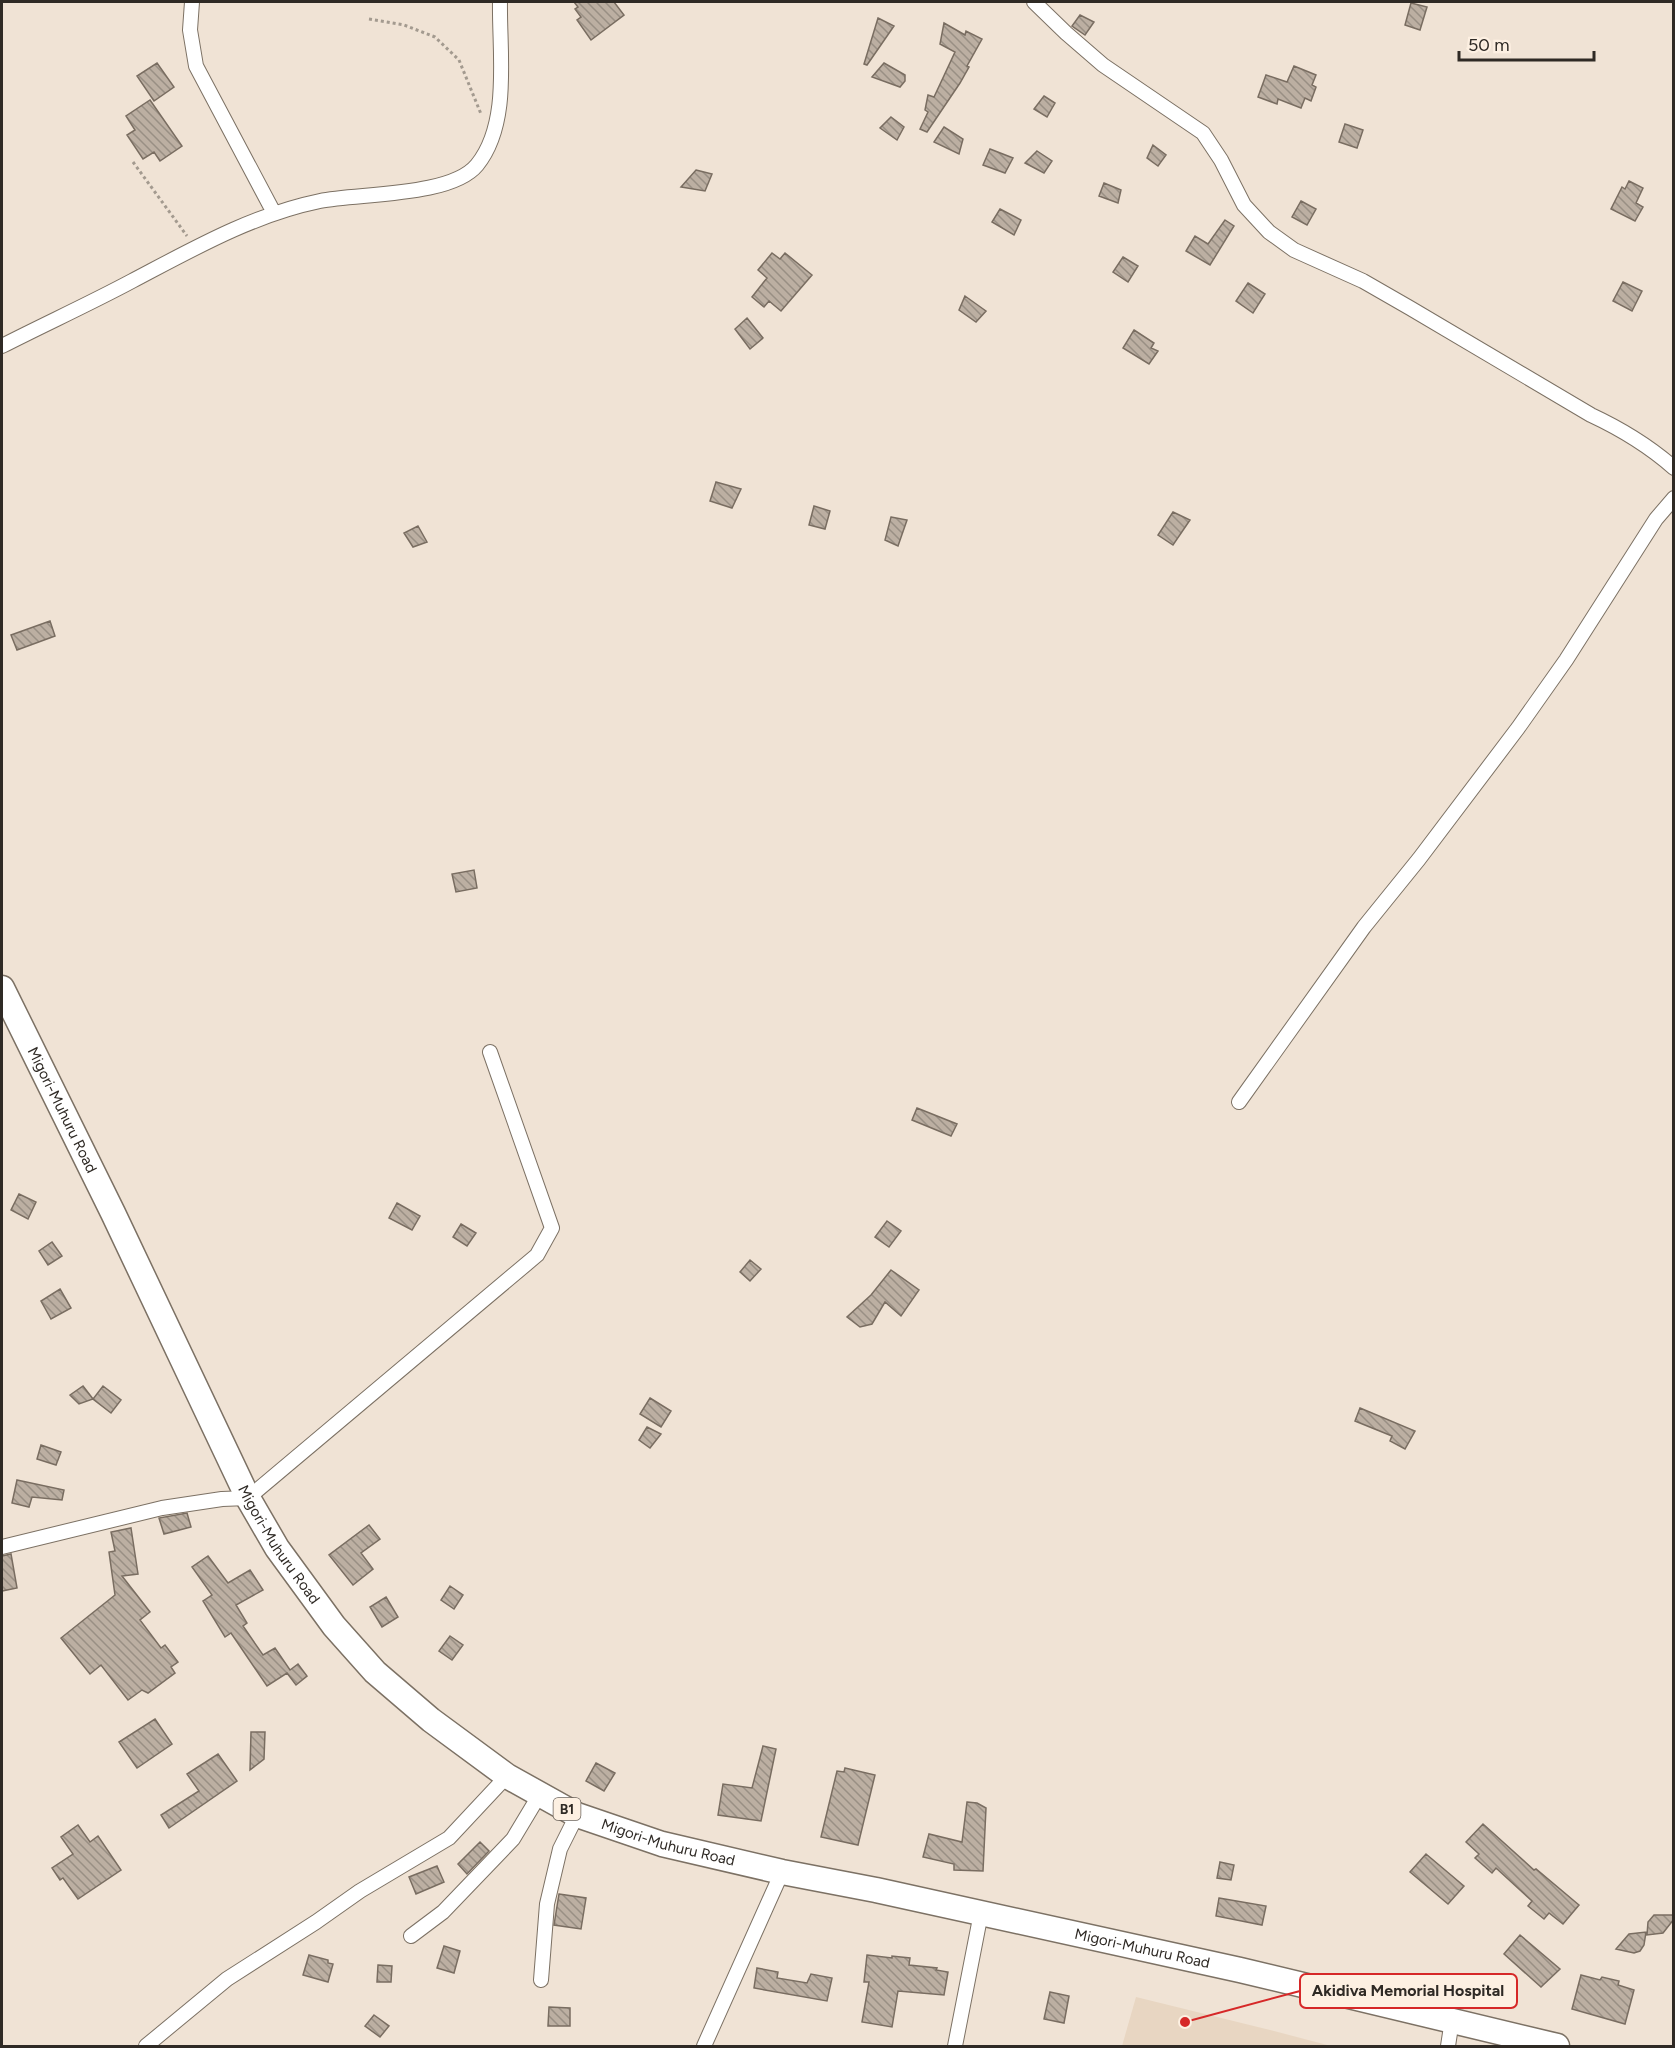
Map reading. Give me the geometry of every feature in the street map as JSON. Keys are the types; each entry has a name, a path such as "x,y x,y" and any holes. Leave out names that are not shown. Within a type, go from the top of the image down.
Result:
{"highway":[{"name":"Migori-Muhuru Road","path":"2,988 113,1213 248,1498 277,1548 327,1618 375,1672 431,1720 507,1776 577,1815 663,1844 782,1872 876,1890 1240,1970 1557,2046"}],"street":[{"path":"192,2 189,30 196,66 274,213"},
{"path":"2,346 195,247 274,213 321,201 424,189 459,178 476,166 491,139 500,104 500,2"},
{"path":"1035,2 1103,65 1203,133 1221,160 1244,205 1269,232 1294,250 1363,282 1591,416 1619,429 1641,442 1674,468"},
{"path":"1239,1102 1364,927 1460,807 1525,718 1566,660 1656,519 1674,498"},
{"path":"2,1547 162,1508 222,1499 248,1498 537,1255 552,1228 490,1052"},
{"path":"146,2046 226,1979 360,1891 450,1838 507,1776"},
{"path":"411,1936 443,1912 513,1839 540,1794"},
{"path":"541,1980 547,1904 560,1849 577,1815"},
{"path":"704,2046 782,1872"},
{"path":"955,2046 981,1913"},
{"path":"1448,2046 1452,2020"}],"path":[{"path":"369,19 404,25 435,37 459,60 491,139"},
{"path":"133,162 195,247"}],"shaded area":[{"path":"1136,1997 1274,2031 1331,2046 1122,2046"}],"building":[{"path":"574,2 614,2 624,15 591,40 577,20 581,17 575,9 578,7"},
{"path":"1411,3 1427,7 1420,30 1405,25"},
{"path":"1080,15 1094,22 1085,35 1072,26"},
{"path":"878,18 894,26 867,65 864,64"},
{"path":"944,23 965,35 966,31 982,39 960,83 927,132 920,129 928,112 925,110 928,95 934,97 955,52 940,44"},
{"path":"157,63 174,87 154,101 137,76"},
{"path":"884,63 905,75 905,81 900,87 872,77"},
{"path":"1294,66 1316,75 1312,85 1316,87 1311,101 1305,98 1301,108 1278,99 1277,104 1258,97 1266,75 1287,82"},
{"path":"1044,96 1055,103 1047,117 1034,109"},
{"path":"150,100 182,146 160,161 154,152 143,159 127,135 135,130 126,116"},
{"path":"891,117 904,127 897,140 880,128"},
{"path":"1345,124 1363,130 1357,148 1339,142"},
{"path":"944,127 963,139 959,154 934,142"},
{"path":"1153,145 1166,155 1158,166 1147,158"},
{"path":"990,149 1013,158 1005,173 983,165"},
{"path":"1037,151 1052,161 1044,173 1025,163"},
{"path":"696,170 712,174 705,191 681,187"},
{"path":"1629,181 1643,188 1636,203 1643,207 1635,221 1611,209 1622,187 1625,189"},
{"path":"1104,183 1121,190 1118,203 1099,196"},
{"path":"1301,201 1316,209 1307,225 1292,217"},
{"path":"1000,209 1021,220 1014,235 992,222"},
{"path":"1225,220 1234,226 1210,265 1186,251 1195,236 1208,244"},
{"path":"772,253 780,259 785,253 812,275 781,311 769,301 764,307 752,297 767,278 758,270"},
{"path":"1123,257 1138,266 1128,282 1113,272"},
{"path":"1623,282 1642,291 1632,311 1613,301"},
{"path":"1248,283 1265,294 1253,313 1236,301"},
{"path":"965,296 986,311 976,322 959,310"},
{"path":"747,318 763,338 750,349 735,329"},
{"path":"1134,330 1154,343 1151,348 1158,351 1149,364 1123,348"},
{"path":"716,482 741,489 732,508 710,501"},
{"path":"814,506 830,511 825,529 809,525"},
{"path":"1173,512 1190,520 1173,545 1158,535"},
{"path":"891,517 907,520 898,546 885,540"},
{"path":"418,526 427,542 413,547 404,533"},
{"path":"50,621 55,636 17,650 11,635"},
{"path":"474,870 477,888 456,892 452,874"},
{"path":"917,1108 957,1124 951,1136 912,1120"},
{"path":"19,1194 36,1202 28,1219 11,1210"},
{"path":"397,1203 420,1216 412,1230 389,1218"},
{"path":"887,1221 901,1231 889,1247 875,1237"},
{"path":"461,1224 476,1233 467,1246 453,1237"},
{"path":"52,1242 62,1256 48,1265 39,1251"},
{"path":"750,1260 761,1269 750,1281 740,1272"},
{"path":"891,1270 919,1290 901,1316 885,1302 872,1324 860,1327 847,1317 871,1295"},
{"path":"60,1289 71,1308 51,1319 41,1301"},
{"path":"83,1386 93,1399 79,1404 70,1395"},
{"path":"103,1386 121,1400 111,1413 93,1399"},
{"path":"650,1398 671,1411 661,1427 640,1414"},
{"path":"1360,1408 1415,1431 1405,1449 1390,1441 1392,1436 1355,1421"},
{"path":"647,1427 661,1434 650,1448 639,1440"},
{"path":"41,1445 61,1452 56,1465 37,1459"},
{"path":"17,1480 64,1490 62,1500 32,1497 29,1507 12,1503"},
{"path":"187,1513 191,1527 164,1534 159,1518"},
{"path":"369,1525 380,1539 361,1553 373,1569 353,1585 329,1555"},
{"path":"131,1528 138,1574 122,1576 150,1612 140,1620 161,1648 165,1645 178,1662 171,1667 175,1673 148,1693 142,1690 128,1700 101,1665 90,1674 61,1638 115,1595 109,1552 115,1551 111,1532"},
{"path":"11,1554 17,1588 2,1591 2,1556"},
{"path":"208,1556 228,1583 250,1570 263,1590 236,1605 247,1623 243,1626 263,1655 275,1648 290,1670 298,1664 307,1676 296,1685 287,1673 267,1686 231,1633 225,1637 203,1601 212,1595 192,1567"},
{"path":"450,1586 463,1595 454,1609 441,1600"},
{"path":"386,1597 398,1617 382,1627 370,1607"},
{"path":"450,1636 463,1645 452,1660 439,1651"},
{"path":"155,1719 172,1744 137,1768 119,1742"},
{"path":"251,1732 265,1732 264,1759 250,1770"},
{"path":"763,1746 776,1749 761,1821 718,1815 723,1784 752,1788"},
{"path":"218,1754 237,1781 169,1828 161,1815 199,1791 187,1774"},
{"path":"596,1763 615,1773 604,1791 586,1781"},
{"path":"845,1768 875,1775 858,1845 821,1837 837,1771 844,1772"},
{"path":"967,1802 977,1803 986,1808 983,1871 954,1870 954,1864 923,1857 929,1834 962,1842"},
{"path":"1483,1824 1534,1870 1536,1869 1579,1905 1563,1924 1549,1913 1544,1919 1528,1906 1532,1901 1496,1868 1492,1873 1475,1858 1479,1854 1466,1842"},
{"path":"78,1825 90,1842 98,1836 121,1870 78,1899 63,1878 60,1880 52,1868 73,1854 61,1837"},
{"path":"480,1842 489,1851 467,1874 458,1864"},
{"path":"1426,1854 1464,1886 1448,1904 1410,1872"},
{"path":"1220,1862 1234,1865 1231,1880 1217,1878"},
{"path":"437,1866 444,1882 416,1894 409,1877"},
{"path":"559,1894 586,1898 581,1929 554,1925"},
{"path":"1219,1898 1266,1906 1262,1925 1216,1916"},
{"path":"1654,1915 1674,1915 1674,1919 1663,1933 1647,1935 1648,1922"},
{"path":"1646,1932 1644,1945 1640,1951 1634,1953 1616,1949 1629,1934"},
{"path":"1520,1935 1560,1969 1541,1987 1504,1954"},
{"path":"444,1946 460,1951 454,1973 437,1968"},
{"path":"309,1955 328,1960 328,1963 333,1964 328,1982 303,1975"},
{"path":"867,1955 910,1958 909,1965 937,1968 936,1970 948,1972 944,1995 898,1991 892,2027 862,2022 869,1982 864,1982"},
{"path":"378,1965 392,1966 391,1982 377,1982"},
{"path":"757,1968 778,1972 777,1978 807,1983 811,1974 832,1978 827,2001 754,1988"},
{"path":"1581,1975 1600,1980 1602,1977 1619,1981 1618,1985 1634,1990 1625,2024 1572,2009"},
{"path":"1050,1992 1069,1996 1064,2023 1044,2019"},
{"path":"549,2007 570,2008 570,2026 548,2026"},
{"path":"374,2015 389,2026 380,2037 365,2026"}],"place":[{"name":"Akidiva Memorial Hospital","path":"1185,2022"}]}
